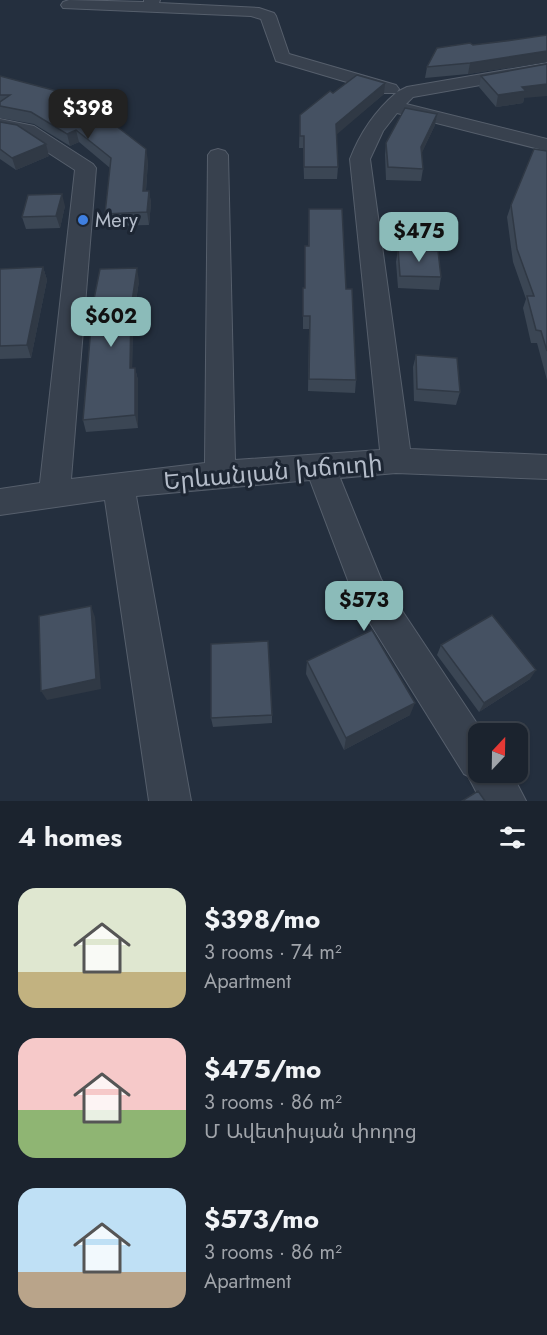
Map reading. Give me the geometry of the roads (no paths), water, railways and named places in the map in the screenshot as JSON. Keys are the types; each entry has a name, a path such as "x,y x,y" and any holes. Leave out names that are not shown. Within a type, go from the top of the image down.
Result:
{"street":[{"path":"69,5 151,3 253,11 268,16 282,57 399,100 547,145"},
{"path":"396,462 360,159 368,136 399,100 547,68"},
{"path":"0,125 27,130 86,168 54,495"},
{"path":"218,155 220,474"},
{"name":"Երևանյան խճուղի","path":"0,502 118,485 220,474 396,462 547,467"},
{"path":"321,468 367,588 468,745"},
{"path":"118,485 170,801"},
{"path":"494,783 505,801"}],"place":[{"name":"Mery","path":"83,220"}]}
